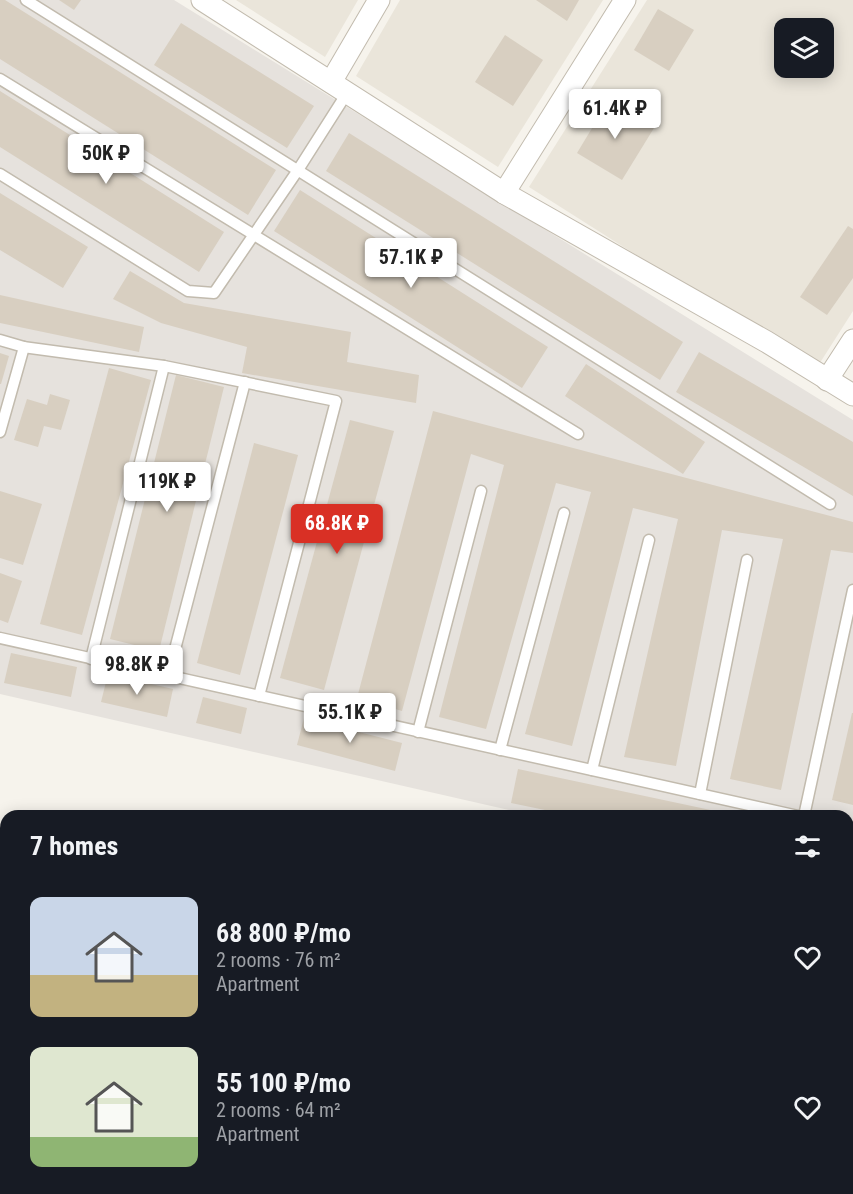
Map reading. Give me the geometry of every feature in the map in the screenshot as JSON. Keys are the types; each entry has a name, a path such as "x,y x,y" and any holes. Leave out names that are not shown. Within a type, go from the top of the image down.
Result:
{"street":[{"path":"202,0 504,193 768,342 853,395"},
{"path":"339,88 379,0"},
{"path":"504,193 625,0"},
{"path":"827,380 853,339"}],"lane":[{"path":"26,0 830,504"},
{"path":"0,80 578,434"},
{"path":"0,174 188,291 214,293 298,170 339,88"},
{"path":"0,340 23,347 164,366 336,400 259,696"},
{"path":"0,432 23,347"},
{"path":"91,659 164,366"},
{"path":"168,676 245,382"},
{"path":"418,732 481,491"},
{"path":"500,750 564,513"},
{"path":"592,770 649,540"},
{"path":"700,794 747,560"},
{"path":"805,810 853,591"},
{"path":"0,638 771,810"}],"shaded area":[{"path":"0,0 174,0 853,420 853,810 509,810 0,694"},
{"path":"236,0 358,0 325,57"},
{"path":"400,0 603,0 498,167 356,76"},
{"path":"647,0 853,0 853,311 816,369 529,187"}],"building":[{"path":"0,0 5,0 276,170 248,215 0,59"},
{"path":"59,0 81,0 74,10"},
{"path":"536,0 579,0 567,21"},
{"path":"658,9 694,30 669,71 634,50"},
{"path":"181,23 314,106 287,148 154,65"},
{"path":"505,35 543,60 513,106 475,82"},
{"path":"0,91 224,232 199,272 0,147"},
{"path":"609,100 654,128 622,180 577,153"},
{"path":"349,133 683,342 660,380 326,171"},
{"path":"300,190 548,347 522,388 274,231"},
{"path":"0,193 88,247 63,288 0,250"},
{"path":"848,226 853,229 853,278 827,315 800,297"},
{"path":"130,271 184,303 351,332 347,362 419,375 416,403 242,373 247,347 161,323 113,299"},
{"path":"0,295 144,327 139,352 0,323"},
{"path":"699,352 853,442 853,496 676,392"},
{"path":"0,353 9,356 1,384 0,384"},
{"path":"586,364 705,442 683,474 565,396"},
{"path":"109,368 151,380 82,635 40,624"},
{"path":"176,375 224,387 159,651 110,639"},
{"path":"50,394 70,400 61,430 44,426 38,447 14,440 27,399 47,405"},
{"path":"433,411 853,522 853,553 831,550 781,790 730,779 783,539 722,530 676,766 624,757 678,519 633,508 572,746 525,734 591,492 556,483 486,729 439,717 504,465 471,454 402,711 357,698"},
{"path":"350,420 394,431 324,690 280,678"},
{"path":"254,443 298,455 240,675 197,663"},
{"path":"0,491 42,504 23,565 0,558"},
{"path":"0,573 22,581 8,623 0,620"},
{"path":"11,653 77,667 71,697 4,683"},
{"path":"108,674 173,689 167,717 101,702"},
{"path":"203,697 247,708 241,734 196,723"},
{"path":"853,713 853,805 832,800"},
{"path":"304,718 402,743 395,771 297,745"},
{"path":"518,769 711,810 545,810 511,803"}]}
